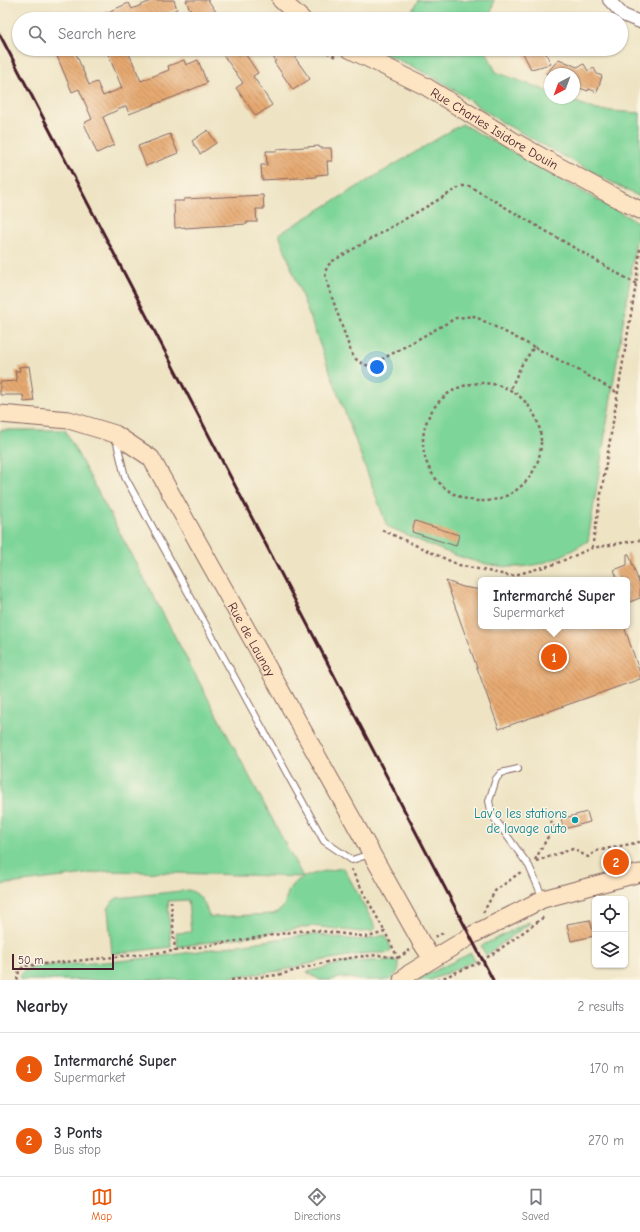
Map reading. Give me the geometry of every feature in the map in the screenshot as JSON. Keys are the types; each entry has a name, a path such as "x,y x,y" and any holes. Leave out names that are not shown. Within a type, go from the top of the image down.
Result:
{"street":[{"path":"281,0 294,12"},
{"path":"609,0 620,12"},
{"path":"628,17 640,22"},
{"name":"Rue Charles Isidore Douin","path":"363,56 425,86 515,142 640,210"},
{"name":"Rue de Launay","path":"0,414 69,420 115,434 151,458 421,943 432,959"},
{"path":"402,980 410,973 474,934 546,906 640,873"}],"lane":[{"path":"115,434 125,477 324,841 352,860 372,853"},
{"path":"518,769 502,773 496,779 489,801 492,815 531,864 546,906"}],"path":[{"path":"618,394 580,371 474,316 456,318 370,366 365,365 355,359 328,286 325,273 331,262 462,186 469,186 636,284"},
{"path":"592,548 636,284 640,249"},
{"path":"511,388 521,366 534,347"},
{"path":"465,384 489,384 511,388 528,405 539,426 541,448 536,469 522,488 502,499 478,502 456,495 437,480 425,462 420,440 423,427 430,414 445,395 465,384"},
{"path":"382,530 459,565 511,576 554,564 592,548 640,540"},
{"path":"531,864 554,826 546,813"},
{"path":"480,917 495,891 531,864 573,849 588,857 596,851 640,842"},
{"path":"348,857 350,868 386,932 398,958"},
{"path":"170,901 175,951"},
{"path":"438,980 476,964 496,952 546,906"},
{"path":"16,980 24,966 175,951 313,930 368,937 386,932"},
{"path":"231,980 278,975 327,962 356,957 378,955 398,958 421,943 451,930"}],"green space":[{"path":"418,0 494,0 491,12 411,12"},
{"path":"390,56 488,56 496,72 544,90 544,104 580,104 597,110 640,113 640,197 500,121 447,85"},
{"path":"462,124 639,223 588,541 567,553 537,565 511,567 475,561 438,548 387,526 279,234"},
{"path":"0,430 65,430 303,877 110,871 0,885"},
{"path":"344,868 376,928 373,931 361,932 312,926 178,947 176,933 191,932 188,900 168,901 171,947 112,954 108,909 112,902 117,898 189,890 200,897 210,917 273,914 284,905 288,892 293,884 317,873"},
{"path":"529,922 530,923 486,955 481,946"},
{"path":"315,934 364,940 385,935 391,947 390,952 368,953 325,960 279,971 208,980 21,980 19,978 24,971 33,967 147,958"},
{"path":"471,953 475,961 431,980 418,979"},
{"path":"395,960 398,962 399,967 396,974 390,980 359,980 344,977 331,980 320,980 307,972 347,962"}],"building":[{"path":"153,0 174,0 177,9 170,12 108,12 129,3 132,9"},
{"path":"186,0 208,0 216,12 192,12"},
{"path":"57,56 77,56 89,85 97,82 103,96 122,88 109,56 130,56 141,81 169,70 168,66 184,60 186,65 198,60 207,83 129,114 126,106 103,117 114,145 97,153 84,123 92,119 79,89 72,92"},
{"path":"224,56 247,56 258,73 253,76 272,105 256,116 236,88 243,83"},
{"path":"272,56 294,56 310,79 293,90 274,62 276,61"},
{"path":"524,56 547,56 551,64 531,69"},
{"path":"559,59 577,67 584,64 588,71 594,68 597,74 602,76 597,92 580,88 580,68 551,68"},
{"path":"208,130 216,143 200,154 192,141"},
{"path":"170,134 178,153 146,166 138,146"},
{"path":"319,146 320,148 331,148 332,161 327,161 328,174 316,175 316,177 262,180 261,165 267,165 266,151"},
{"path":"263,195 264,209 256,209 257,222 247,222 247,224 175,228 174,201 184,201 184,199"},
{"path":"29,366 34,401 24,402 23,395 0,395 0,382 17,381 15,371 20,371 19,367"},
{"path":"415,521 459,535 456,546 412,532"},
{"path":"627,554 629,554 640,586 640,598 630,602 630,577 617,577 614,570 627,565"},
{"path":"446,581 463,587 478,590 478,629 625,629 640,673 640,679 499,729"},
{"name":"Lav'o les stations de lavage auto","path":"587,812 590,822 564,829 561,819"},
{"path":"590,920 592,936 571,941 567,924"}],"railway":[{"path":"0,35 493,980"}],"place":[{"name":"Intermarché Super","path":"554,657"},
{"name":"Lav'o les stations de lavage auto","path":"575,820"},
{"name":"3 Ponts","path":"616,862"}]}
